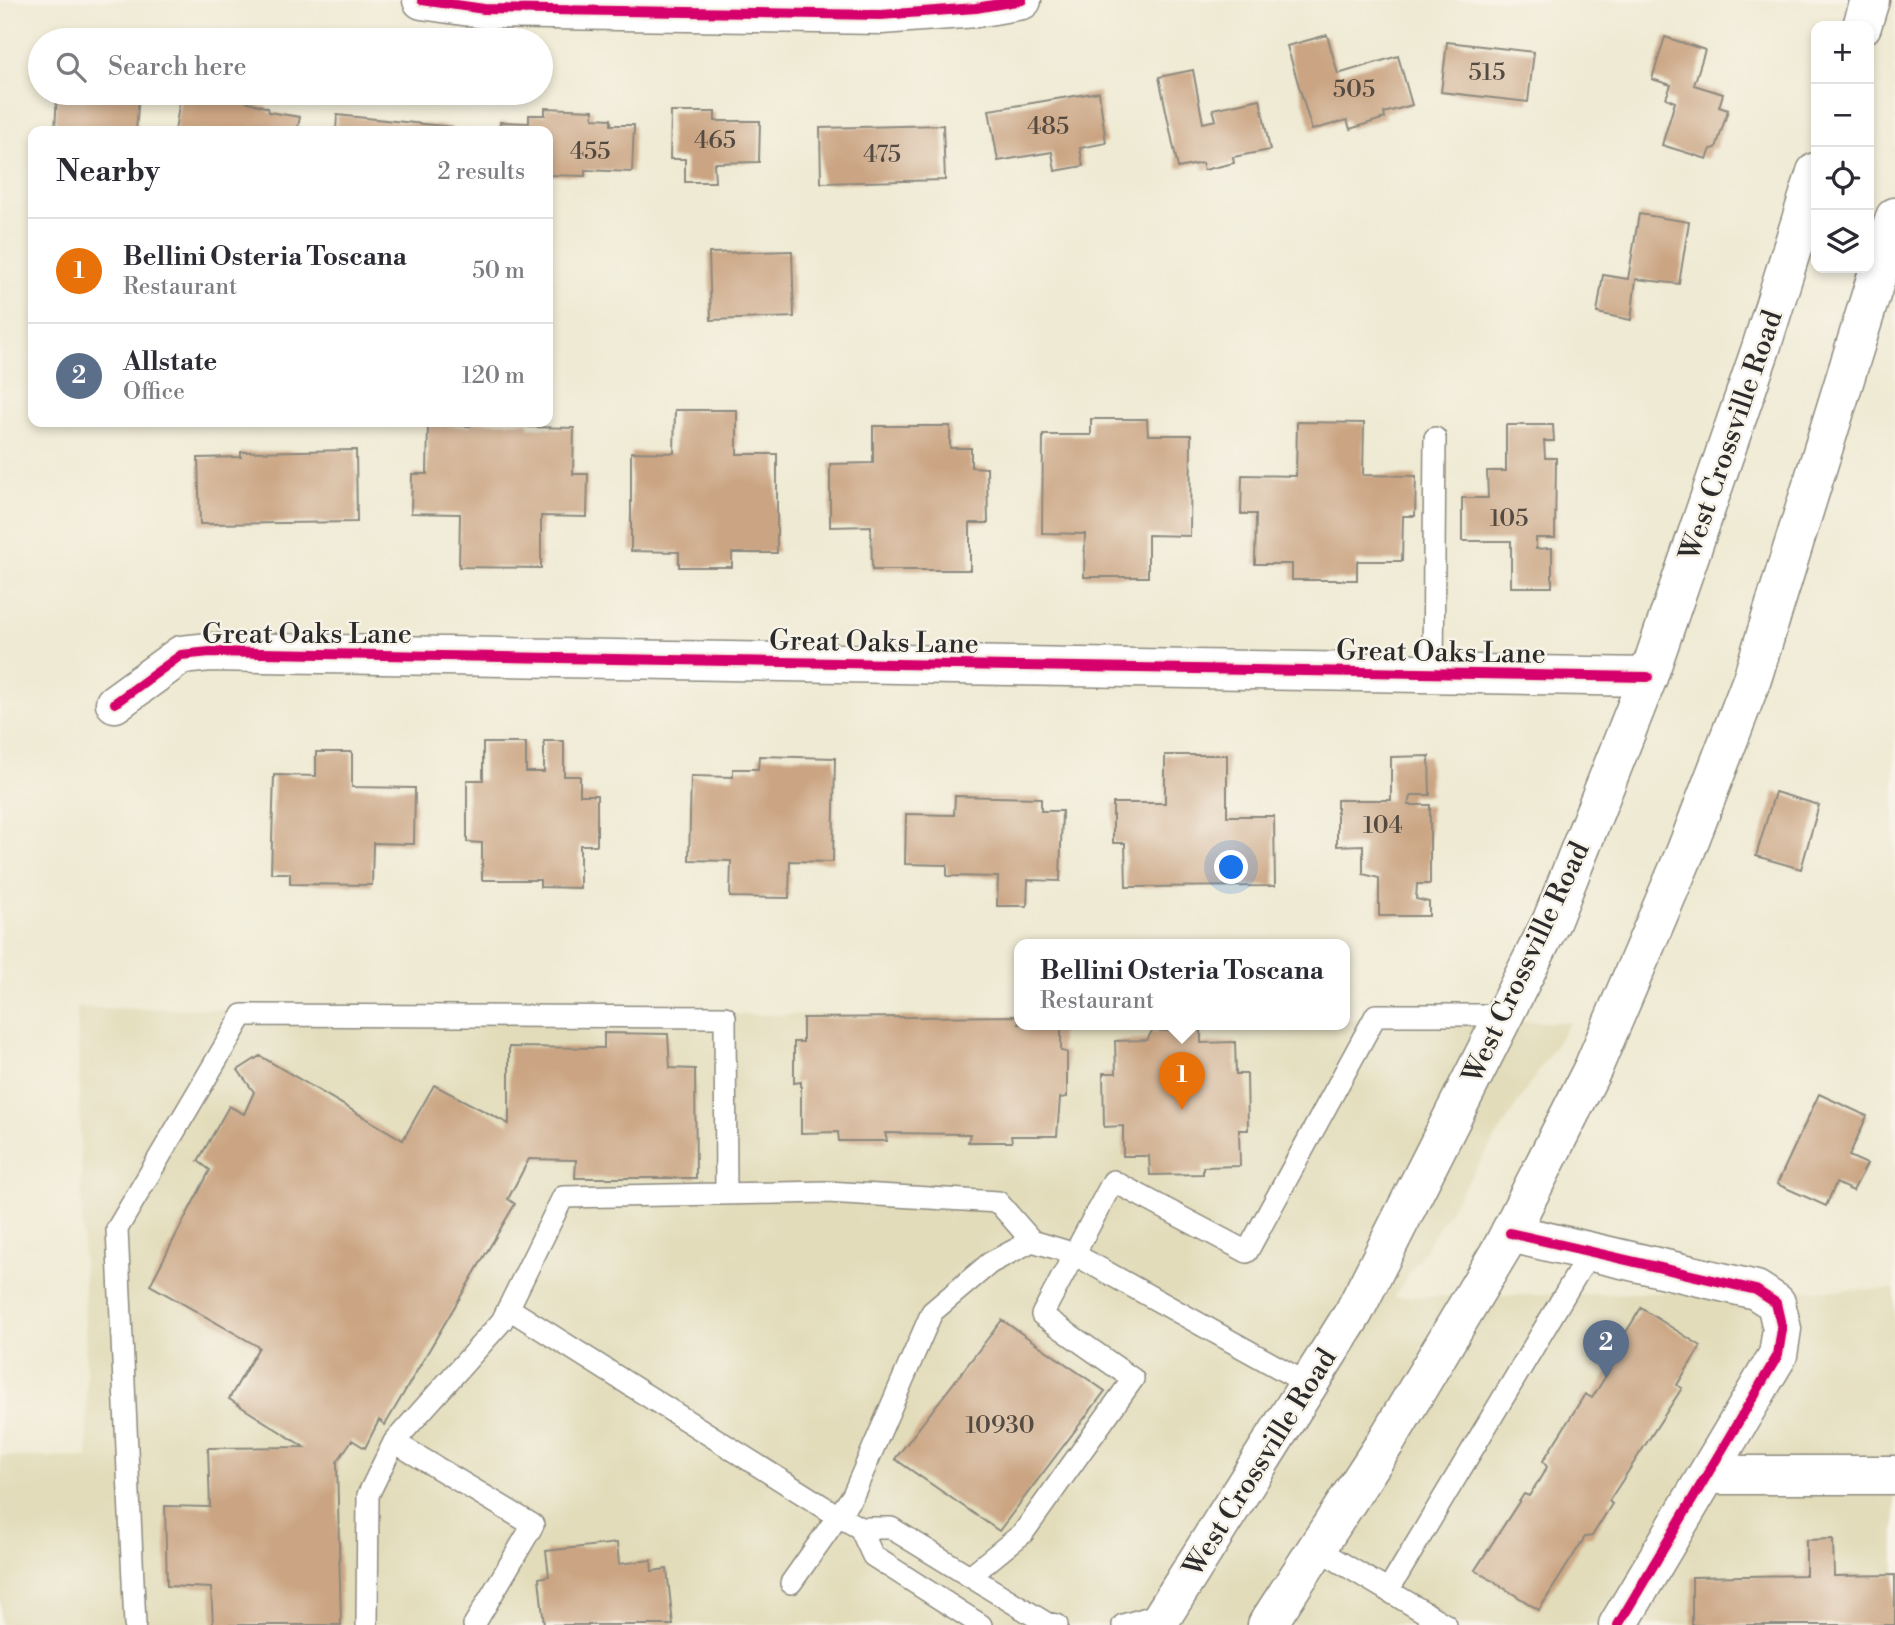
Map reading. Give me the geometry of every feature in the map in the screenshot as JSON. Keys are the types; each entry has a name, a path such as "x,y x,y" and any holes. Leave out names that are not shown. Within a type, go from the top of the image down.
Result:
{"main road":[{"path":"422,0 484,9 881,15 976,8 1022,0"},
{"path":"1864,21 1871,0"},
{"name":"West Crossville Road","path":"1160,1619 1354,1312 1552,920 1648,677 1756,361 1811,188"},
{"path":"1267,1625 1387,1440 1510,1233 1593,1068 1685,853 1752,679 1895,218"},
{"name":"Great Oaks Lane","path":"114,703 181,655 210,652 1648,677"},
{"path":"1510,1233 1756,1290 1776,1303 1782,1329 1778,1355 1618,1625"},
{"path":"1708,1475 1895,1475"}],"lane":[{"path":"1433,673 1435,438"},
{"path":"971,1576 1023,1533 1133,1379 1042,1315 1113,1181 1247,1252 1376,1015 1504,1015"},
{"path":"135,1625 117,1229 243,1016 725,1017 726,1194"},
{"path":"367,1625 368,1495 394,1442 502,1321 563,1197 827,1192 998,1202 1032,1241 1073,1253 1308,1384"},
{"path":"791,1583 853,1495 932,1312 990,1263 1032,1241"},
{"path":"1388,1591 1590,1252"},
{"path":"508,1308 838,1516 860,1528 891,1528 1046,1623 1057,1625"},
{"path":"394,1442 533,1525 474,1625"},
{"path":"860,1528 873,1556 981,1625"},
{"path":"1316,1548 1446,1625"},
{"path":"1123,1625 1160,1619"}],"shaded area":[{"path":"77,1008 1014,1017 1014,1030 1350,1030 1350,1020 1570,1022 1394,1297 1895,1289 1895,1625 0,1625 0,1456 88,1458"}],"building":[{"path":"1327,35 1338,74 1398,56 1412,105 1384,113 1385,118 1350,129 1347,120 1312,130 1287,46"},
{"path":"1665,37 1705,50 1694,85 1723,94 1719,107 1728,110 1716,148 1711,149 1707,159 1662,145 1675,102 1666,98 1671,85 1652,79"},
{"path":"1447,42 1534,52 1528,102 1441,92"},
{"path":"1193,70 1203,123 1216,120 1213,109 1260,99 1270,150 1233,157 1234,163 1204,170 1202,163 1178,168 1159,77"},
{"path":"1099,92 1106,143 1080,148 1083,166 1055,171 1052,152 998,161 989,110"},
{"path":"56,105 138,105 136,126 55,126"},
{"path":"179,105 258,105 268,108 269,112 300,117 298,126 176,126"},
{"path":"545,108 593,110 593,118 611,119 611,125 634,125 632,172 585,170 585,176 553,175 553,126 500,126 500,122 529,123 529,115 545,115"},
{"path":"671,112 715,112 715,121 760,121 759,162 714,163 715,182 685,182 685,159 670,159"},
{"path":"337,115 442,126 336,126"},
{"path":"943,125 945,180 821,183 820,128"},
{"path":"1639,214 1689,222 1679,284 1636,279 1631,320 1597,313 1603,275 1628,279"},
{"path":"792,251 794,317 711,320 709,253"},
{"path":"675,410 737,410 737,454 777,454 777,553 732,553 732,567 679,567 679,552 631,551 631,452 674,453"},
{"path":"1091,419 1147,419 1148,435 1191,435 1190,536 1148,535 1148,577 1084,577 1085,534 1042,533 1043,435 1091,435"},
{"path":"1297,422 1364,423 1363,475 1416,476 1415,516 1403,516 1402,561 1357,561 1357,580 1292,580 1292,564 1255,564 1256,514 1241,514 1242,475 1296,476"},
{"path":"1506,425 1553,425 1554,441 1544,441 1545,458 1556,458 1555,538 1536,538 1536,549 1552,548 1552,587 1511,587 1511,541 1462,541 1462,498 1488,498 1487,471 1506,471"},
{"path":"873,426 950,426 950,448 971,448 971,467 987,468 988,523 970,523 970,570 872,570 871,526 830,527 830,464 873,463"},
{"path":"428,427 574,428 573,474 588,474 587,517 541,516 541,568 459,567 460,514 411,513 412,474 427,474"},
{"path":"356,450 357,522 200,524 198,458 241,457 241,452"},
{"path":"544,741 564,741 564,776 580,776 580,795 597,795 597,845 580,845 580,888 540,887 540,880 482,880 482,843 467,842 467,780 483,780 483,743 526,743 526,772 544,772"},
{"path":"316,752 352,752 352,787 415,788 414,844 373,843 372,885 290,884 290,873 271,873 274,775 316,776"},
{"path":"1165,755 1227,755 1227,816 1274,816 1275,886 1126,887 1125,843 1113,843 1113,803 1165,803"},
{"path":"759,756 835,758 833,862 790,861 789,898 730,897 731,861 689,860 691,776 733,777 733,769 758,769"},
{"path":"1429,756 1430,795 1412,795 1408,805 1430,805 1430,884 1417,884 1416,899 1429,902 1429,916 1379,916 1379,878 1363,874 1363,845 1337,846 1337,800 1391,800 1391,757"},
{"path":"1775,792 1819,805 1801,869 1756,856"},
{"path":"955,796 1041,798 1041,811 1062,811 1060,881 1028,880 1027,906 997,906 998,877 947,876 947,865 905,864 906,814 954,815"},
{"path":"1014,1016 1014,1030 1061,1030 1061,1051 1067,1052 1067,1097 1060,1098 1057,1136 1011,1136 1012,1142 968,1142 970,1134 885,1133 887,1141 839,1141 838,1132 801,1133 801,1082 794,1083 794,1042 803,1042 803,1018"},
{"path":"1201,1030 1201,1043 1235,1042 1236,1074 1247,1074 1248,1130 1239,1130 1240,1166 1203,1167 1203,1174 1150,1175 1149,1156 1123,1156 1123,1126 1104,1127 1103,1073 1116,1073 1115,1041 1147,1040 1152,1031"},
{"path":"604,1033 668,1034 670,1068 695,1069 696,1178 575,1178 576,1160 529,1159 508,1199 515,1204 385,1425 379,1420 365,1448 352,1440 337,1462 341,1625 213,1625 211,1588 167,1586 165,1506 210,1507 208,1448 304,1447 229,1399 259,1347 150,1285 210,1170 198,1161 229,1106 244,1114 254,1092 238,1070 260,1056 403,1140 434,1085 509,1124 509,1047 604,1048"},
{"path":"1819,1094 1867,1116 1849,1156 1867,1164 1853,1191 1836,1183 1826,1206 1777,1184"},
{"path":"1641,1308 1701,1346 1677,1385 1682,1388 1609,1501 1612,1504 1592,1536 1585,1537 1539,1610 1475,1570 1524,1494 1529,1496 1547,1467 1543,1461 1585,1394 1592,1398 1618,1357 1613,1353"},
{"path":"1002,1320 1105,1391 999,1531 895,1459"},
{"path":"1833,1539 1834,1576 1895,1575 1895,1625 1692,1625 1692,1577 1806,1575 1806,1540"},
{"path":"617,1543 619,1564 651,1560 652,1571 667,1569 673,1625 544,1625 539,1578 549,1576 546,1551"}],"cycle path":[{"path":"422,0 484,9 881,15 976,8 1022,0"},
{"path":"115,703 181,655 210,652 1648,677"},
{"path":"1510,1233 1756,1290 1776,1303 1782,1329 1778,1355 1618,1625"}],"place":[{"name":"Bellini Osteria Toscana","path":"1182,1110"},
{"name":"Allstate","path":"1606,1378"}]}
